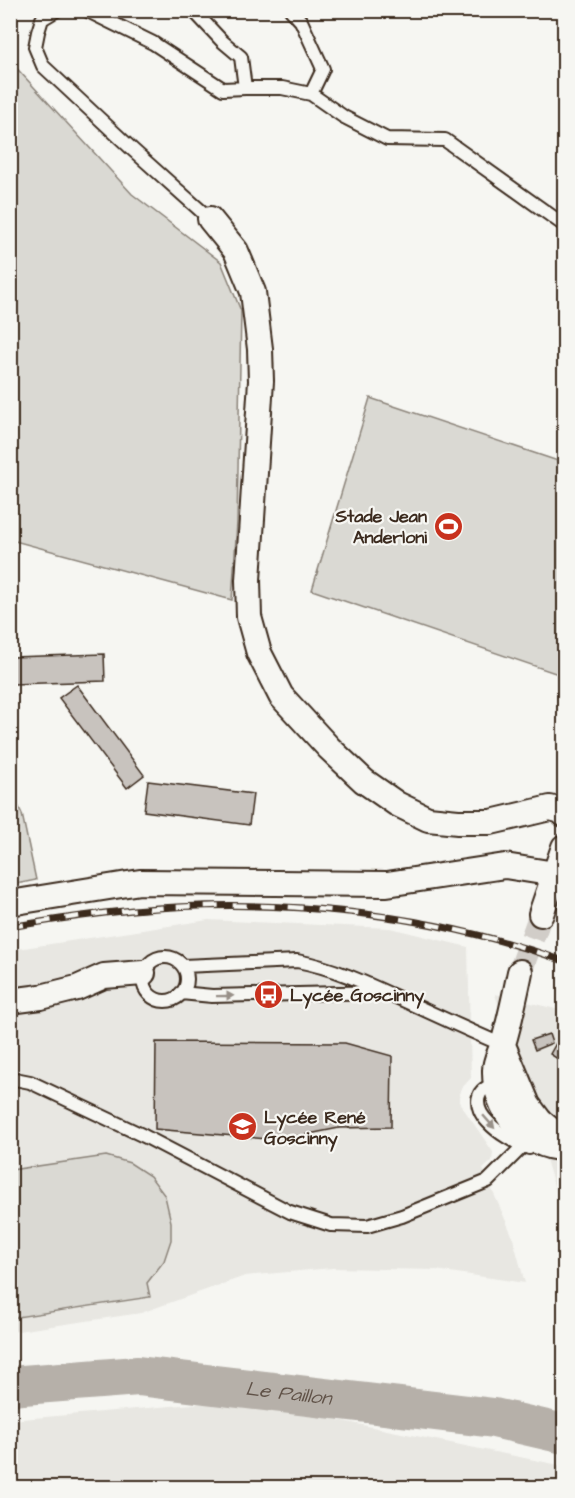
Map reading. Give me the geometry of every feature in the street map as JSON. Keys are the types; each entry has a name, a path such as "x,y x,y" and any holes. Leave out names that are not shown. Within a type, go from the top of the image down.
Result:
{"street":[{"path":"210,219 236,251 253,292 260,349 261,381 248,580 249,617 259,653 281,696 329,748 364,781 398,804 428,819 491,822 550,808 562,811 564,814"},
{"path":"541,914 564,847"},
{"path":"10,903 140,882 387,884 505,866 555,874"},
{"path":"520,972 503,1045 496,1060 496,1084 500,1099 518,1129 536,1142 564,1149"},
{"path":"10,1001 41,997 77,988 104,976 143,973"},
{"path":"503,1045 528,1105 540,1121 564,1141"}],"lane":[{"path":"57,10 42,18 38,32 35,47 43,66 210,219"},
{"path":"86,10 153,43 223,89 282,88 311,94 344,117 387,139 445,140 564,225"},
{"path":"193,10 222,41 241,57 245,88"},
{"path":"291,10 300,21 323,69 311,94"},
{"path":"164,957 178,961 183,966 186,980 181,993 169,1000 154,998 149,994 143,981 143,973 151,962 164,957"},
{"path":"183,966 297,961 314,964 385,992 503,1045"},
{"path":"181,993 212,996 385,992"},
{"path":"10,1078 30,1082 123,1126 291,1212 331,1225 367,1226 402,1216 488,1181 523,1146"},
{"path":"522,1092 496,1084 487,1086 477,1098 485,1120 523,1146 538,1152 558,1154 564,1149"}],"shaded area":[{"path":"10,61 132,194 221,262 241,311 237,522 232,600 11,540"},
{"name":"Stade Jean Anderloni","path":"370,398 564,463 564,676 312,590"},
{"path":"11,790 22,814 36,880 11,885"},
{"name":"Lycée René Goscinny","path":"208,920 390,928 468,947 471,1078 460,1090 459,1102 493,1152 492,1161 483,1169 512,1235 525,1283 436,1270 332,1268 245,1276 141,1313 11,1332 11,950"},
{"path":"495,994 564,1011 564,1248 559,1202"},
{"path":"106,1156 130,1163 150,1176 165,1196 171,1222 171,1240 164,1261 147,1283 150,1297 11,1318 11,1170"},
{"path":"239,1400 564,1466 564,1487 11,1487 11,1420"}],"building":[{"path":"104,654 105,681 13,684 12,657"},
{"path":"77,685 144,775 127,788 59,698"},
{"path":"148,781 253,794 249,825 144,811"},
{"path":"564,1029 564,1063 550,1054"},
{"path":"549,1034 552,1043 535,1050 531,1040"},
{"path":"156,1042 345,1043 392,1056 391,1127 339,1128 279,1140 155,1129"}],"waterway":[{"name":"Le Paillon","path":"10,1386 138,1376 494,1418 564,1434"}],"tunnel":[{"path":"520,972 541,914"}],"railway":[{"path":"10,927 72,917 187,906 297,908 351,912 405,920 512,944 564,961"}],"place":[{"name":"Stade Jean Anderloni","path":"448,526"},
{"name":"Lycée Goscinny","path":"269,995"},
{"name":"Lycée René Goscinny","path":"243,1127"}]}
